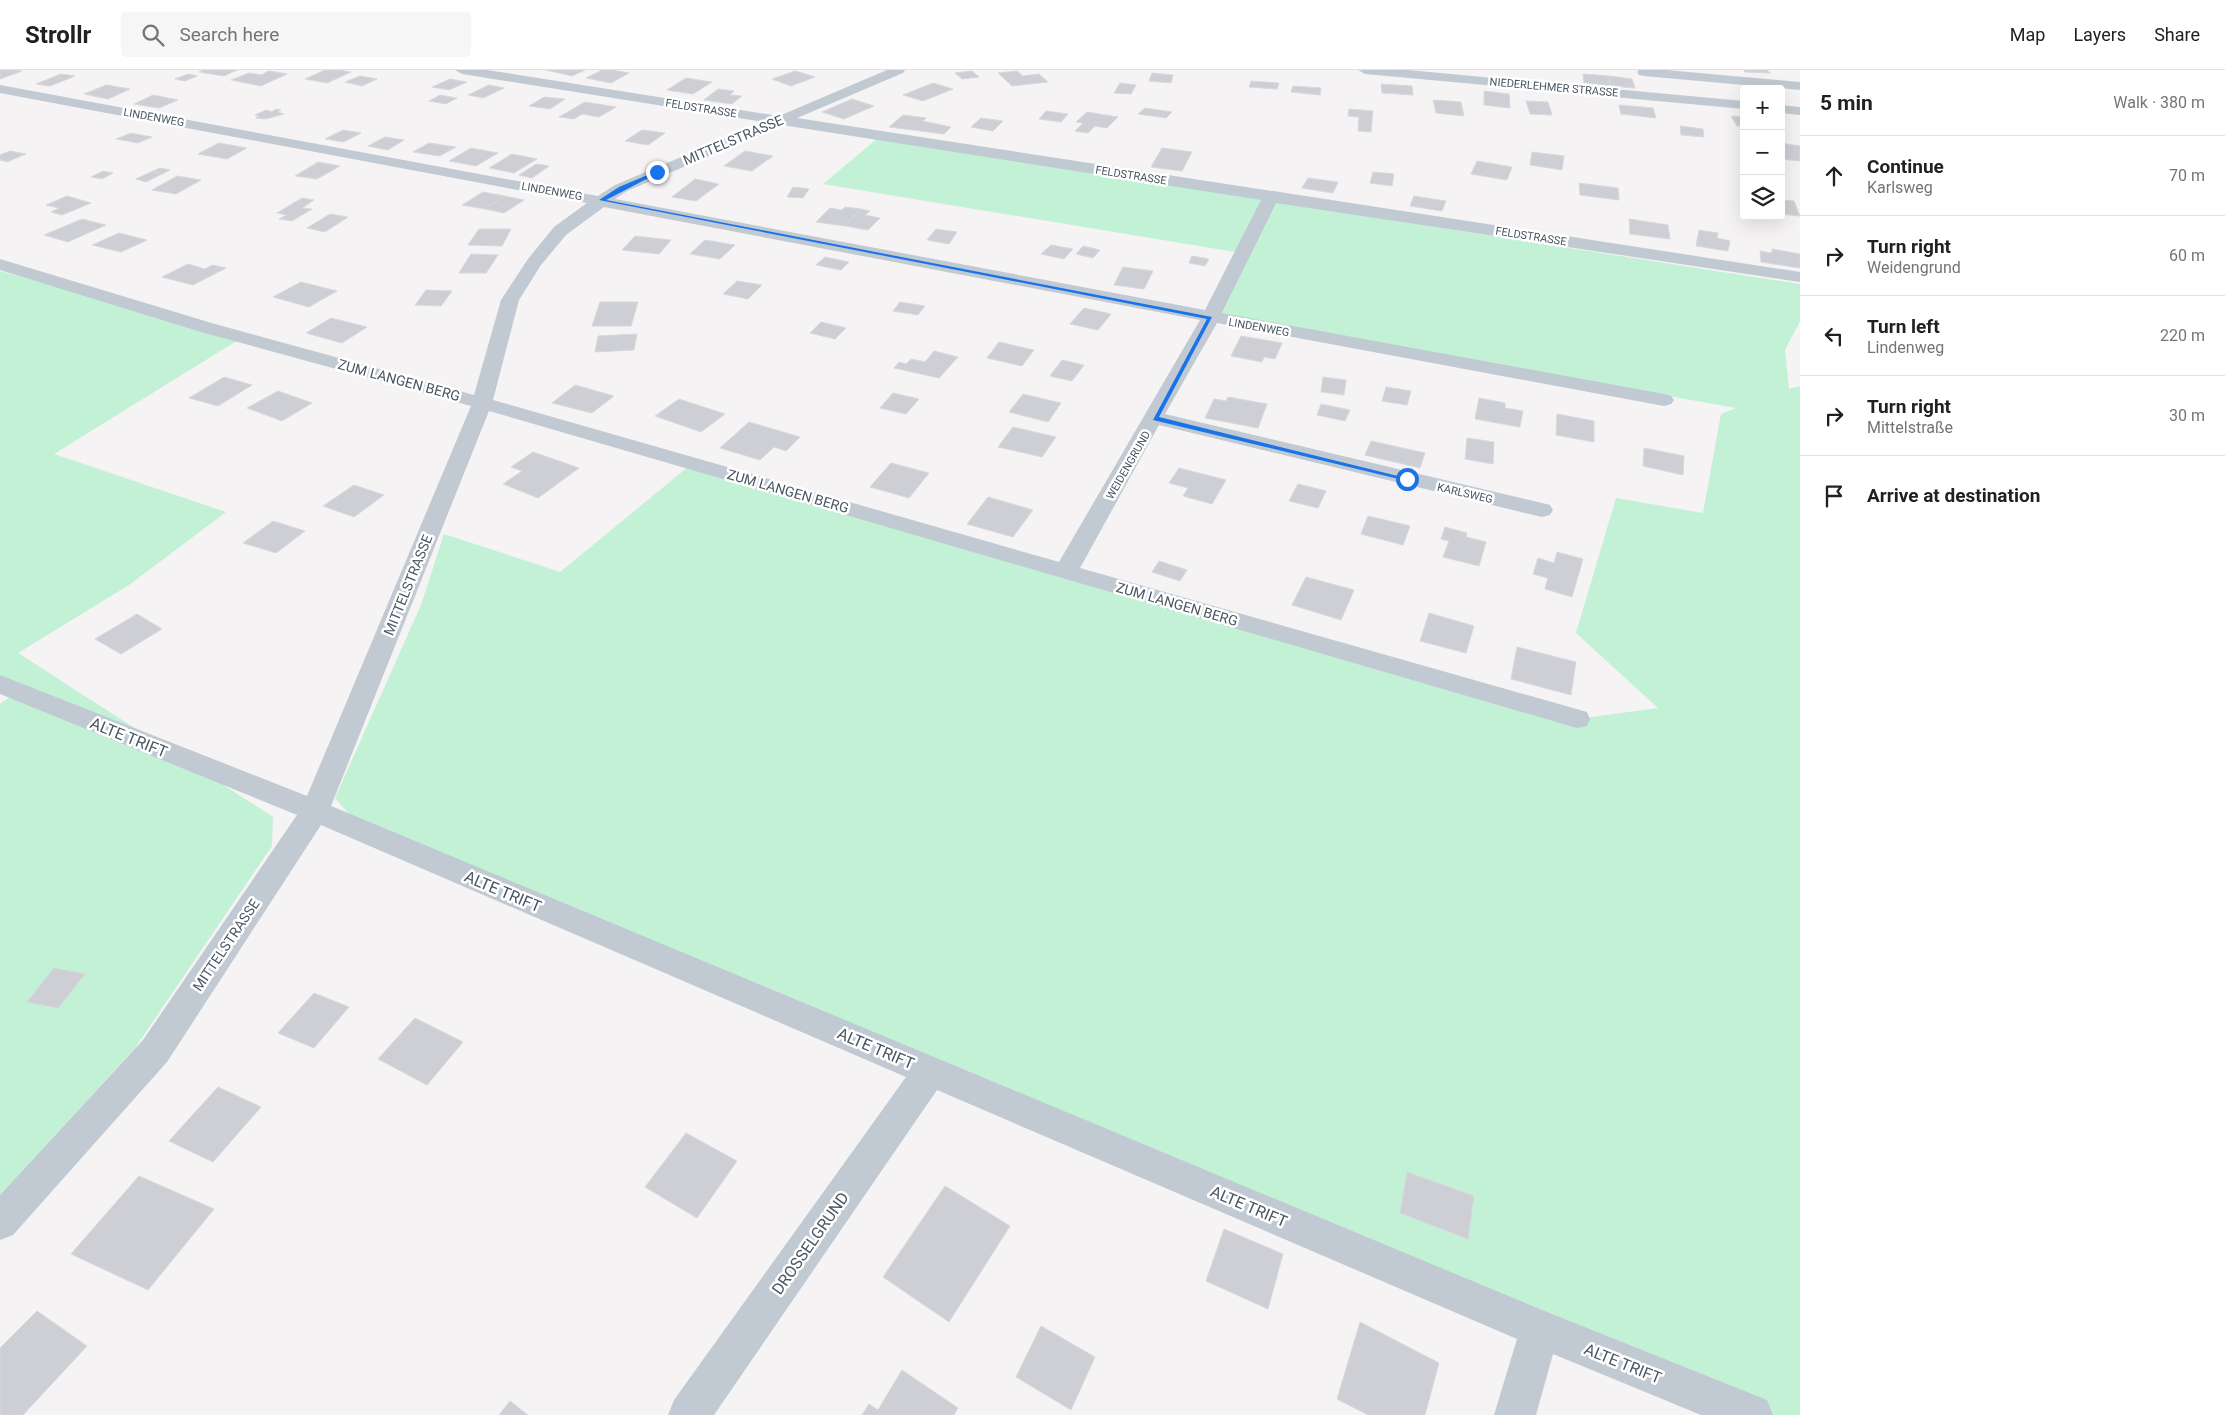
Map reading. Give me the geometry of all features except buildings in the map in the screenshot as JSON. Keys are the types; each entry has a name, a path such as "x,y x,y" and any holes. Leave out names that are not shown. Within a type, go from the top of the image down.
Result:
{"street":[{"name":"FELDSTRASSE","path":"462,70 1271,198 1800,277"},
{"name":"MITTELSTRASSE","path":"0,1222 155,1051 315,811 482,403 510,300 534,263 560,231 621,188 898,70"},
{"name":"NIEDERLEHMER STRASSE","path":"1365,70 1740,105"},
{"path":"1643,71 1661,97"},
{"path":"1643,71 1800,86"},
{"name":"LINDENWEG","path":"0,89 602,200 1210,318 1664,400"},
{"path":"1785,102 1800,97"},
{"path":"1785,109 1800,111"},
{"name":"WEIDENGRUND","path":"1066,572 1210,318 1271,198"},
{"name":"ZUM LANGEN BERG","path":"0,264 208,328 482,403 1577,719"},
{"name":"KARLSWEG","path":"1155,418 1542,510"},
{"path":"0,709 12,689"},
{"name":"ALTE TRIFT","path":"12,689 315,811 1540,1329 1752,1415"},
{"name":"DROSSELGRUND","path":"689,1415 930,1071"},
{"path":"1515,1415 1540,1329"}],"green space":[{"path":"879,137 1264,200 1235,252 823,184"},
{"path":"1275,202 1800,284 1800,321 1785,350 1789,389 1800,386 1800,1415 1752,1415 350,815 335,798 421,605 444,534 560,572 688,467 1577,719 1658,708 1576,633 1616,498 1703,513 1721,414 1736,408 1221,316"},
{"path":"0,271 243,337 54,454 226,512 129,585 18,653 273,817 272,846 135,1048 0,1195 0,704 10,697 0,693"}],"route":[{"path":"657,172 621,188 602,200 1210,318 1155,418 1407,479"}]}
